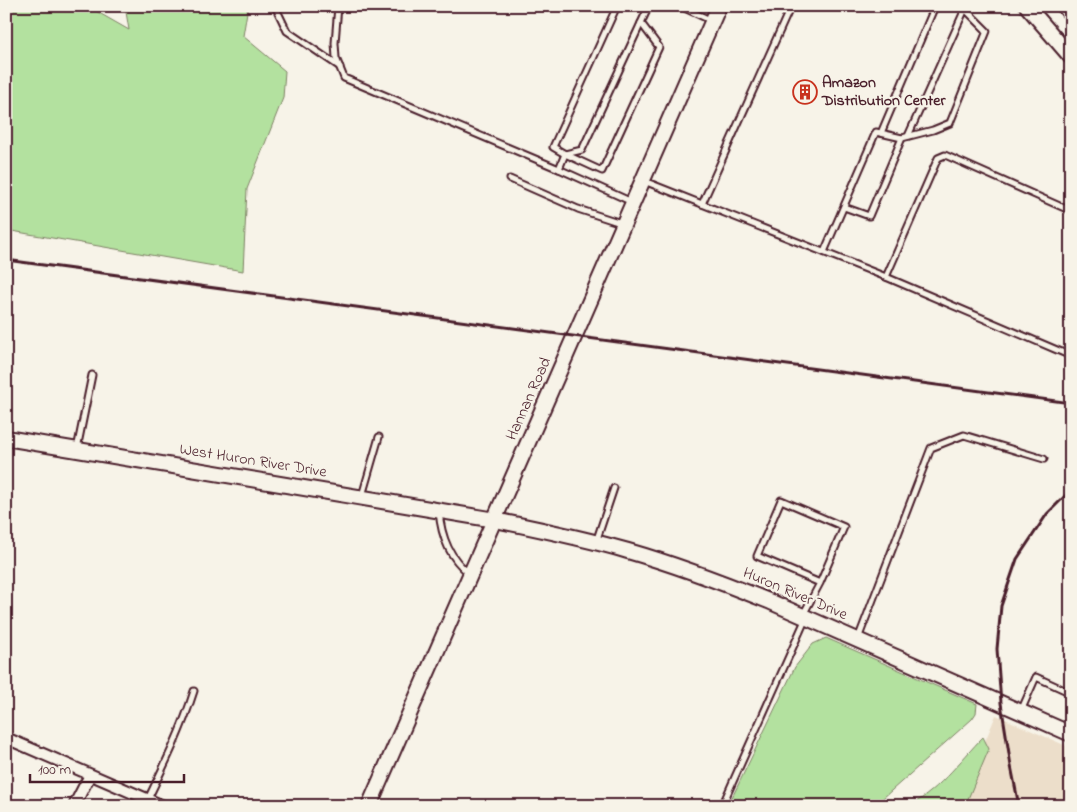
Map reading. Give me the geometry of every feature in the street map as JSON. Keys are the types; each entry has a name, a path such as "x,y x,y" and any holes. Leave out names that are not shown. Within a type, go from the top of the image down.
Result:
{"main road":[{"name":"Hannan Road","path":"370,806 719,6"},
{"path":"1027,6 1071,57"},
{"path":"1064,6 1071,14"},
{"name":"West Huron River Drive","path":"6,438 362,496 494,520"},
{"name":"Huron River Drive","path":"494,520 596,542 664,562 722,582 804,616 1021,712 1070,730"}],"street":[{"path":"6,738 163,806"},
{"path":"74,806 90,776"}],"lane":[{"path":"275,6 287,31 340,67"},
{"path":"338,6 335,43 336,58 344,78 633,203"},
{"path":"617,6 553,147 602,171 659,47 641,23"},
{"path":"565,154 582,150 649,6"},
{"path":"680,6 713,21"},
{"path":"702,204 791,6"},
{"path":"881,133 936,6"},
{"path":"824,252 876,132 902,138 933,130 950,122 987,32 964,8 908,136"},
{"path":"844,207 869,216 902,138"},
{"path":"558,169 565,154"},
{"path":"886,277 938,158 945,156 1071,211"},
{"path":"510,179 578,209 624,224"},
{"path":"643,180 886,277 1071,356"},
{"path":"77,450 92,375"},
{"path":"857,640 931,448 964,435 1044,459"},
{"path":"362,496 379,437"},
{"path":"596,542 614,488"},
{"path":"722,806 809,601 820,583 844,527 781,500 757,556 820,583"},
{"path":"439,511 442,536 450,552 461,567 470,574"},
{"path":"1021,712 1036,677 1071,693"},
{"path":"148,799 187,713 194,692"}],"shaded area":[{"path":"996,715 1071,748 1071,806 958,806"}],"green space":[{"path":"6,6 87,6 129,30 125,6 248,6 243,36 285,71 283,98 247,189 243,271 6,230"},
{"path":"826,638 977,704 976,713 972,719 874,806 728,806 795,667 813,644"},
{"path":"983,737 989,749 965,806 906,806 916,802 937,786"}],"railway":[{"path":"6,260 1071,403"},
{"path":"1019,806 1001,703 997,649 1001,606 1017,559 1047,514 1071,490"}],"place":[{"name":"Amazon Distribution Center","path":"805,92"}]}
